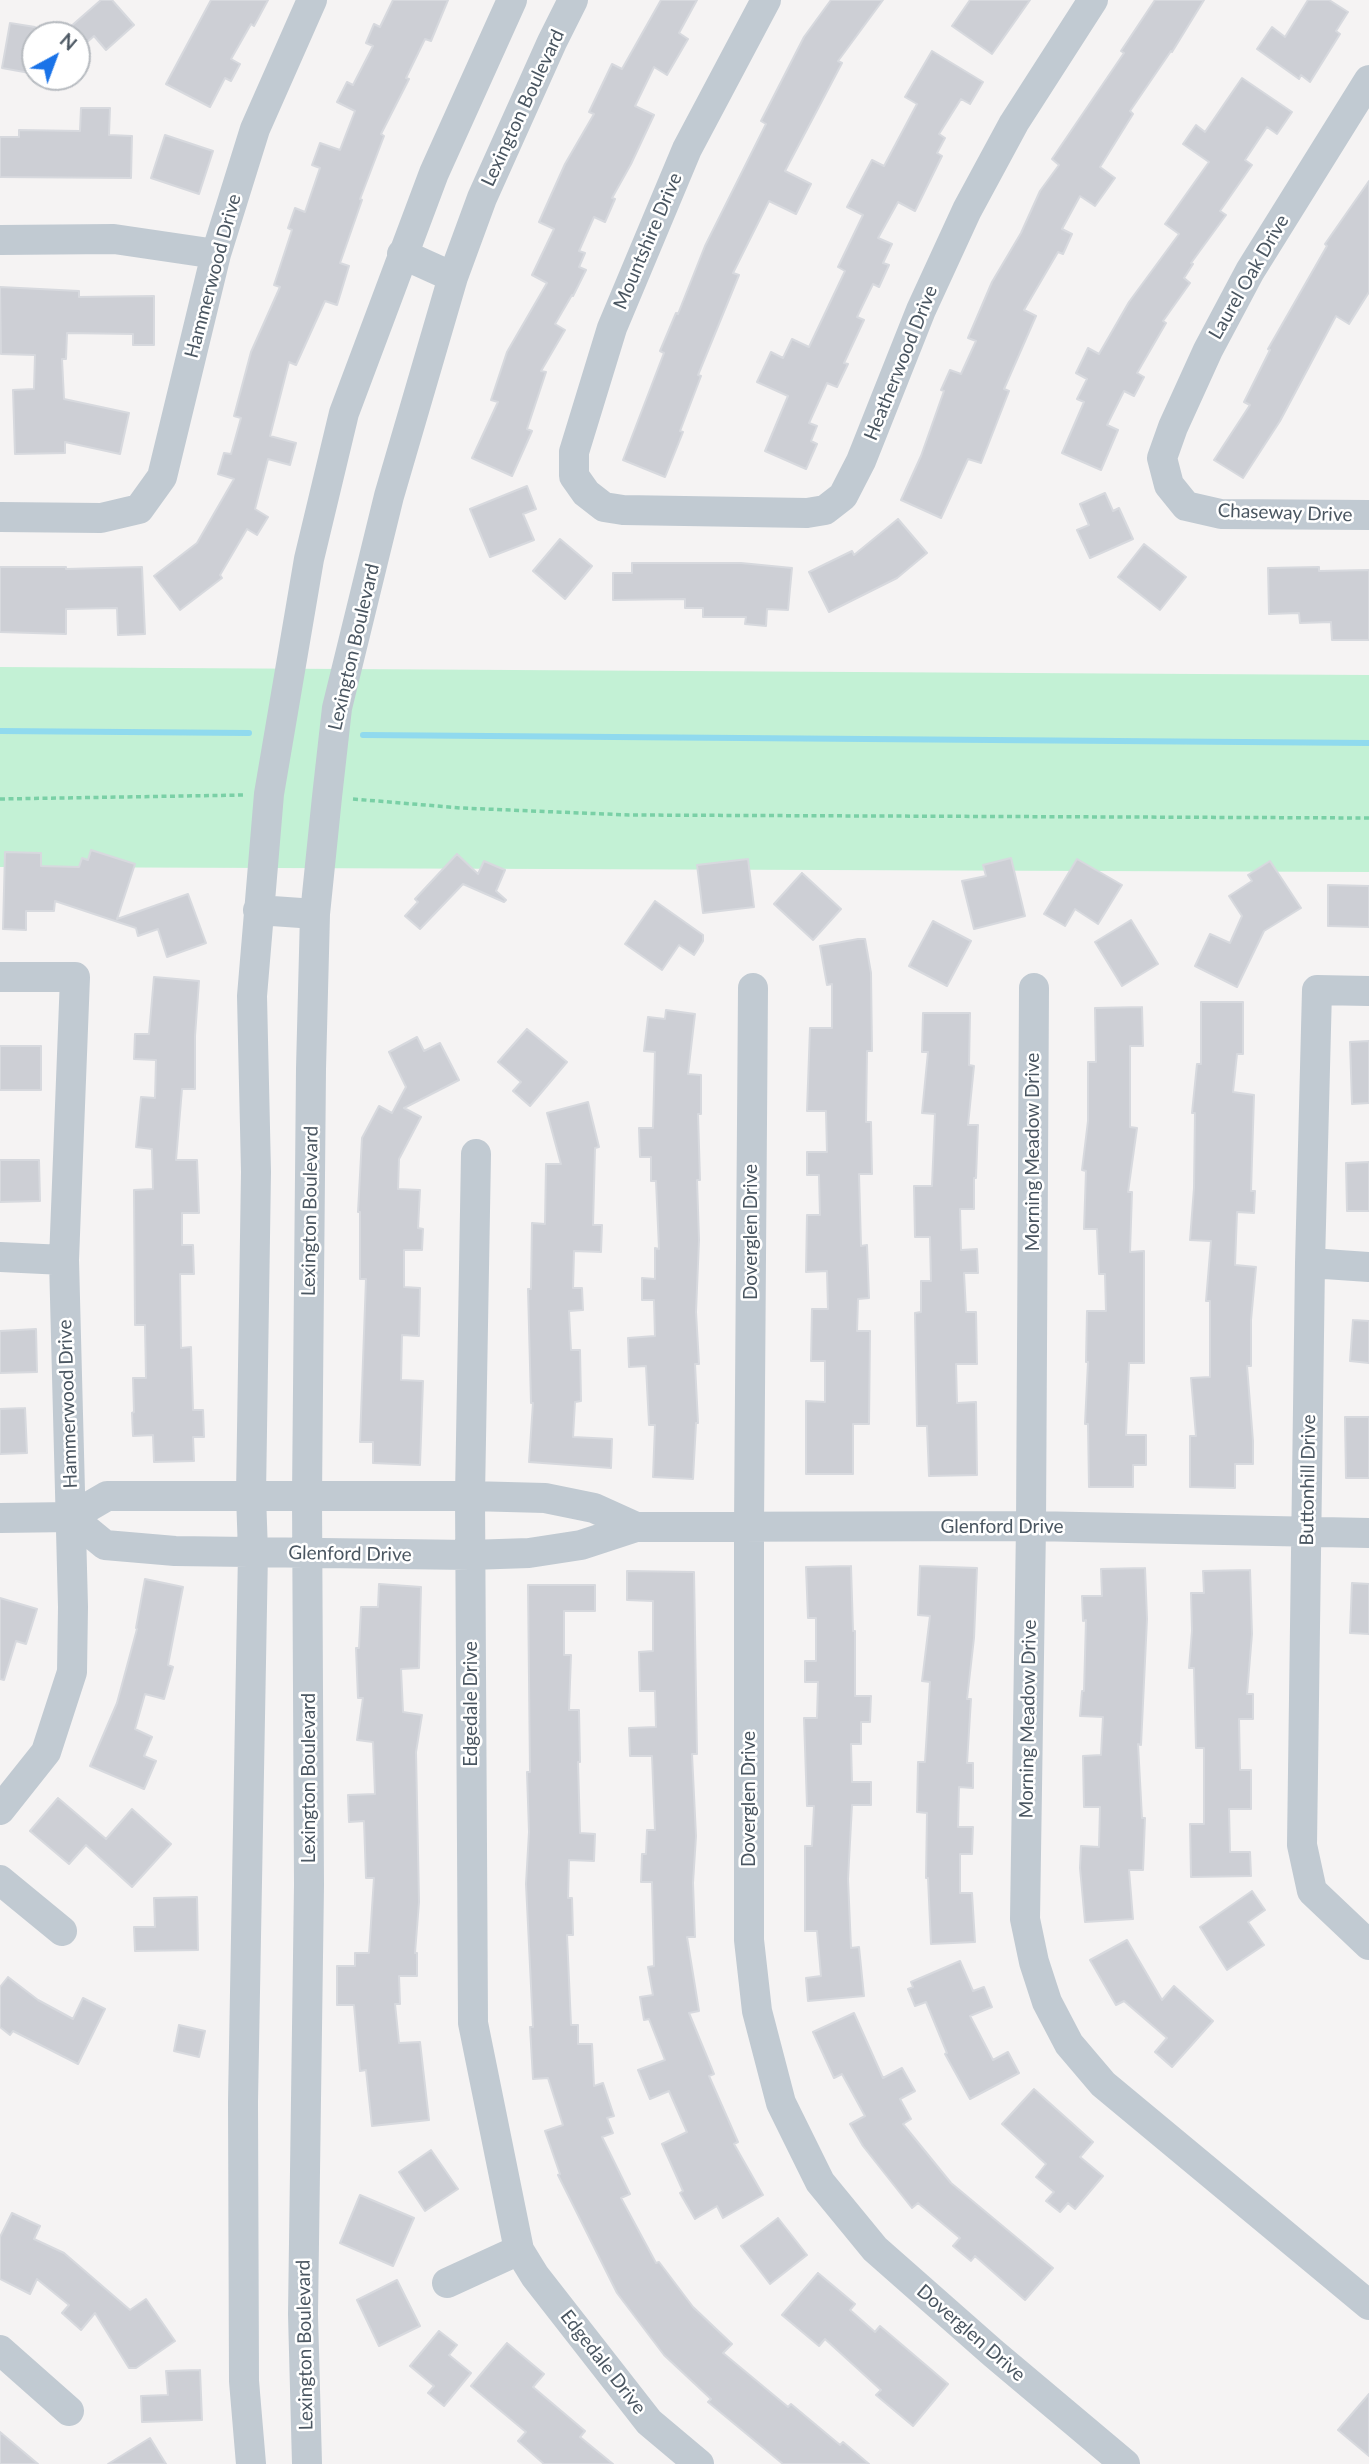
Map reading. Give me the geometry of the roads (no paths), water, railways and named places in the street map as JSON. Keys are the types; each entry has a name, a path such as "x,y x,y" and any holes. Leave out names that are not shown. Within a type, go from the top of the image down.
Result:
{"street":[{"name":"Hammerwood Drive","path":"0,517 94,518 139,509 162,477 216,254 255,129 312,0"},
{"path":"251,2464 244,2381 243,2102 253,1552 251,1495 256,1172 252,996 269,794 309,559 344,413 434,173 512,0"},
{"name":"Lexington Boulevard","path":"307,2464 303,2314 309,1885 307,1497 311,1069 315,914 327,797 337,708 389,496 453,277 482,198 573,0"},
{"name":"Mountshire Drive","path":"586,493 574,476 574,452 612,328 687,149 766,0"},
{"name":"Heatherwood Drive","path":"586,493 604,507 623,510 807,513 825,510 843,496 861,461 921,310 967,210 1014,123 1093,0"},
{"name":"Laurel Oak Drive","path":"1169,485 1162,458 1208,350 1250,271 1369,80"},
{"path":"0,240 114,239 216,254"},
{"path":"402,254 453,277"},
{"name":"Chaseway Drive","path":"1169,485 1186,506 1221,514 1369,516"},
{"path":"258,910 315,914"},
{"name":"Hammerwood Drive","path":"0,977 75,977 64,1260 72,1672 46,1752 0,1811"},
{"name":"Doverglen Drive","path":"753,988 749,1940 757,2011 781,2103 820,2182 875,2249 1125,2464"},
{"name":"Morning Meadow Drive","path":"1034,988 1031,1526 1025,1919 1034,1962 1047,2003 1069,2045 1103,2084 1369,2305"},
{"name":"Buttonhill Drive","path":"1369,990 1317,990 1310,1263 1302,1845 1312,1891 1369,1945"},
{"name":"Edgedale Drive","path":"477,1154 470,1496 473,2023 519,2250 535,2276 649,2422 699,2464"},
{"path":"0,1257 64,1260"},
{"path":"1310,1263 1369,1267"},
{"name":"Glenford Drive","path":"0,1518 71,1517 107,1496 470,1496 545,1498 594,1508 636,1527"},
{"name":"Glenford Drive","path":"71,1517 106,1545 175,1551 470,1555 529,1553 581,1545 636,1527 1031,1526 1308,1534 1369,1533"},
{"path":"0,1880 62,1931"},
{"path":"447,2283 519,2250"},
{"path":"0,2350 69,2411"}],"waterway":[{"path":"0,731 249,733"},
{"path":"363,735 1369,743"}]}
